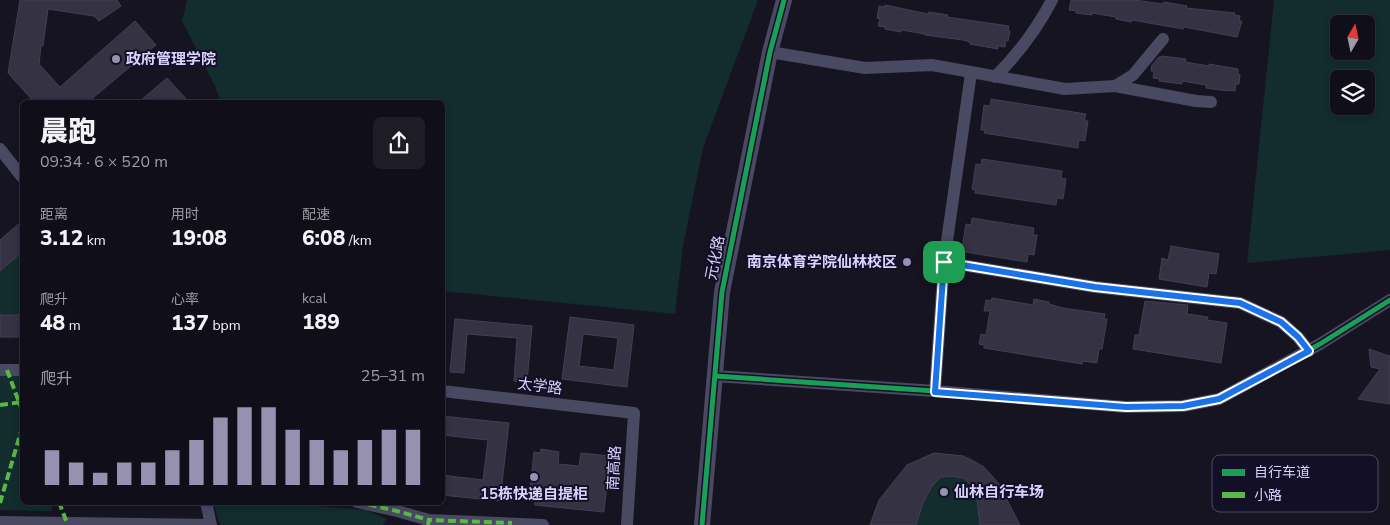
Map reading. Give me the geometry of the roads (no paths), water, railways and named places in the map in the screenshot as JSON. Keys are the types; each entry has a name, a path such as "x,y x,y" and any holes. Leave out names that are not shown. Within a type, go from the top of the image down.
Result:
{"street":[{"name":"元化路","path":"702,525 722,292 770,52 784,0"},
{"path":"995,77 1014,58 1039,24 1052,0"},
{"path":"1115,86 1133,75 1164,39"},
{"path":"770,52 865,68 932,65 1065,88 1115,86 1196,102 1211,102"},
{"path":"935,392 944,262 971,73"},
{"path":"0,149 20,174"},
{"path":"944,262 1095,287 1240,303 1281,322 1298,337 1309,351"},
{"path":"715,376 1126,407 1183,406 1219,399 1309,351 1390,300"},
{"path":"0,370 20,370"},
{"name":"太学路","path":"445,391 634,413"},
{"name":"南高路","path":"628,525 634,413"},
{"path":"0,522 211,525 207,505"},
{"path":"372,505 396,510 429,522 512,522 543,525"}],"place":[{"name":"政府管理学院","path":"116,59"},
{"name":"南京体育学院仙林校区","path":"907,262"},
{"name":"15栋快递自提柜","path":"534,477"},
{"name":"仙林自行车场","path":"944,492"}]}
